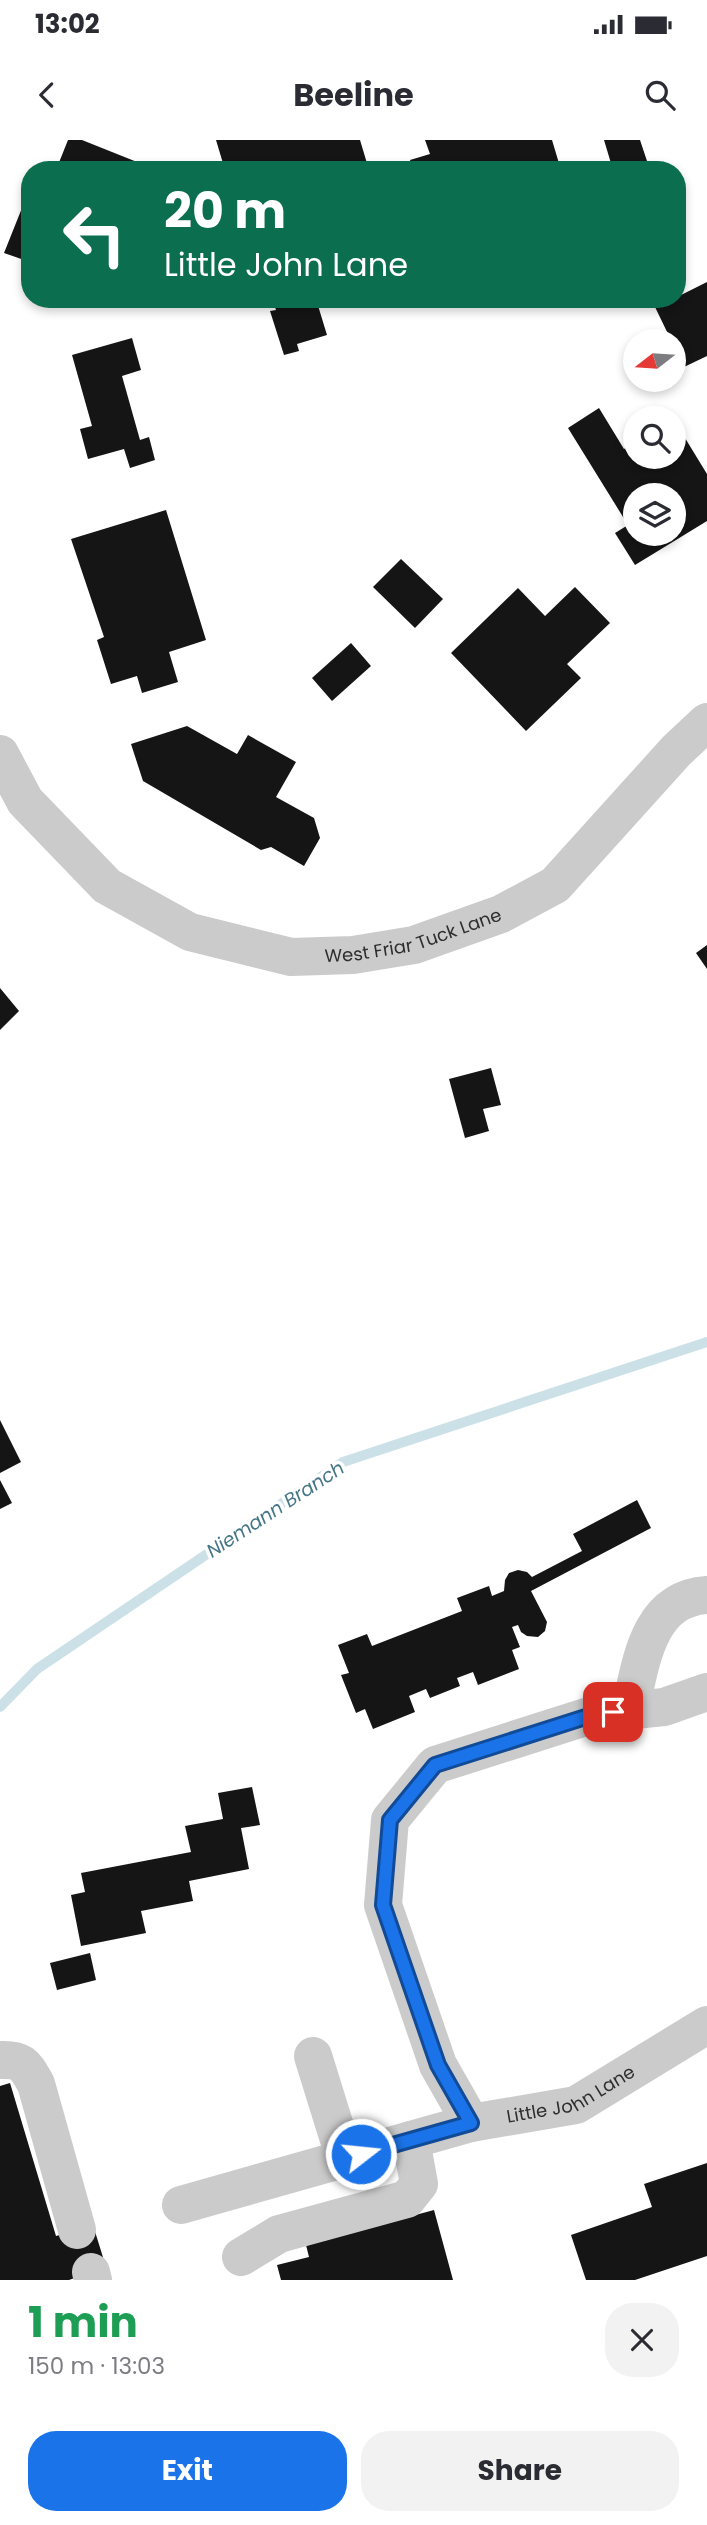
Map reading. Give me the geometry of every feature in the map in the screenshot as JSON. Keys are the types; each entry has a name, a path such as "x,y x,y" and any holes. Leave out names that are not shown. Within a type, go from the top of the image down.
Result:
{"street":[{"name":"West Friar Tuck Lane","path":"0,754 25,800 107,886 190,932 291,957 353,955 414,945 501,914 555,885 676,751 707,722"},
{"path":"630,1711 645,1647 665,1612 690,1596 707,1595"},
{"path":"471,2123 438,2065 383,1905 390,1820 435,1765 595,1714 664,1707 707,1692"},
{"name":"Little John Lane","path":"181,2205 471,2123 576,2105 707,2025"},
{"path":"313,2056 345,2159"},
{"path":"0,2060 15,2059 26,2066 36,2084 77,2230"},
{"path":"241,2257 279,2234 407,2199 419,2184 411,2140"},
{"path":"264,2181 279,2234"}],"building":[{"path":"68,140 82,140 134,161 60,161"},
{"path":"216,140 360,140 366,161 222,161"},
{"path":"425,140 552,140 558,161 410,161 430,154"},
{"path":"604,140 640,140 647,161 610,161"},
{"path":"21,210 21,259 4,253"},
{"path":"707,282 707,356 686,366 686,329 666,329 655,308 686,308 686,292"},
{"path":"275,308 319,308 327,335 297,344 299,351 284,355 270,311"},
{"path":"132,338 141,370 122,376 140,440 149,437 155,460 130,468 124,449 88,459 80,429 92,426 72,355"},
{"path":"599,408 623,447 623,469 686,469 686,440 707,474 707,521 686,534 686,483 623,483 623,517 568,428"},
{"path":"166,510 206,640 169,652 178,682 142,693 137,676 111,684 97,640 104,637 71,539"},
{"path":"623,528 623,546 615,533"},
{"path":"623,546 666,546 635,565"},
{"path":"401,559 443,599 415,628 373,587"},
{"path":"575,587 610,623 567,664 581,678 526,731 451,653 518,588 545,616"},
{"path":"351,643 371,666 332,701 312,678"},
{"path":"187,726 237,754 248,735 296,762 276,797 314,818 320,838 304,866 271,847 261,850 143,781 131,744"},
{"path":"707,945 707,969 696,953"},
{"path":"0,988 19,1011 0,1030"},
{"path":"491,1068 501,1105 483,1109 489,1131 465,1138 449,1079"},
{"path":"0,1420 21,1462 0,1473"},
{"path":"0,1480 12,1503 0,1509"},
{"path":"637,1500 651,1528 531,1591 547,1622 545,1631 538,1637 527,1636 521,1632 518,1625 512,1627 520,1647 512,1650 519,1669 478,1685 473,1672 457,1678 460,1686 430,1698 426,1689 409,1696 415,1712 373,1729 365,1709 356,1713 341,1675 349,1673 338,1645 367,1634 372,1646 462,1611 457,1598 489,1586 492,1596 504,1591 509,1573 518,1570 527,1572 532,1577 582,1551 573,1534"},
{"path":"252,1787 260,1825 241,1828 249,1869 189,1881 193,1901 141,1911 146,1933 81,1946 71,1895 85,1892 81,1873 191,1852 185,1826 223,1819 218,1793"},
{"path":"90,1953 96,1980 57,1990 50,1963"},
{"path":"10,2083 56,2236 93,2225 106,2267 69,2280 0,2280 0,2086"},
{"path":"707,2163 707,2256 635,2280 586,2280 571,2235 652,2207 644,2184"},
{"path":"434,2210 453,2280 281,2280 277,2265 309,2257 304,2237 345,2234"}],"waterway":[{"name":"Niemann Branch","path":"0,1707 37,1669 343,1462 707,1342"}],"route":[{"path":"361,2154 471,2123 438,2065 383,1905 390,1820 435,1765 595,1714 613,1712"}]}
